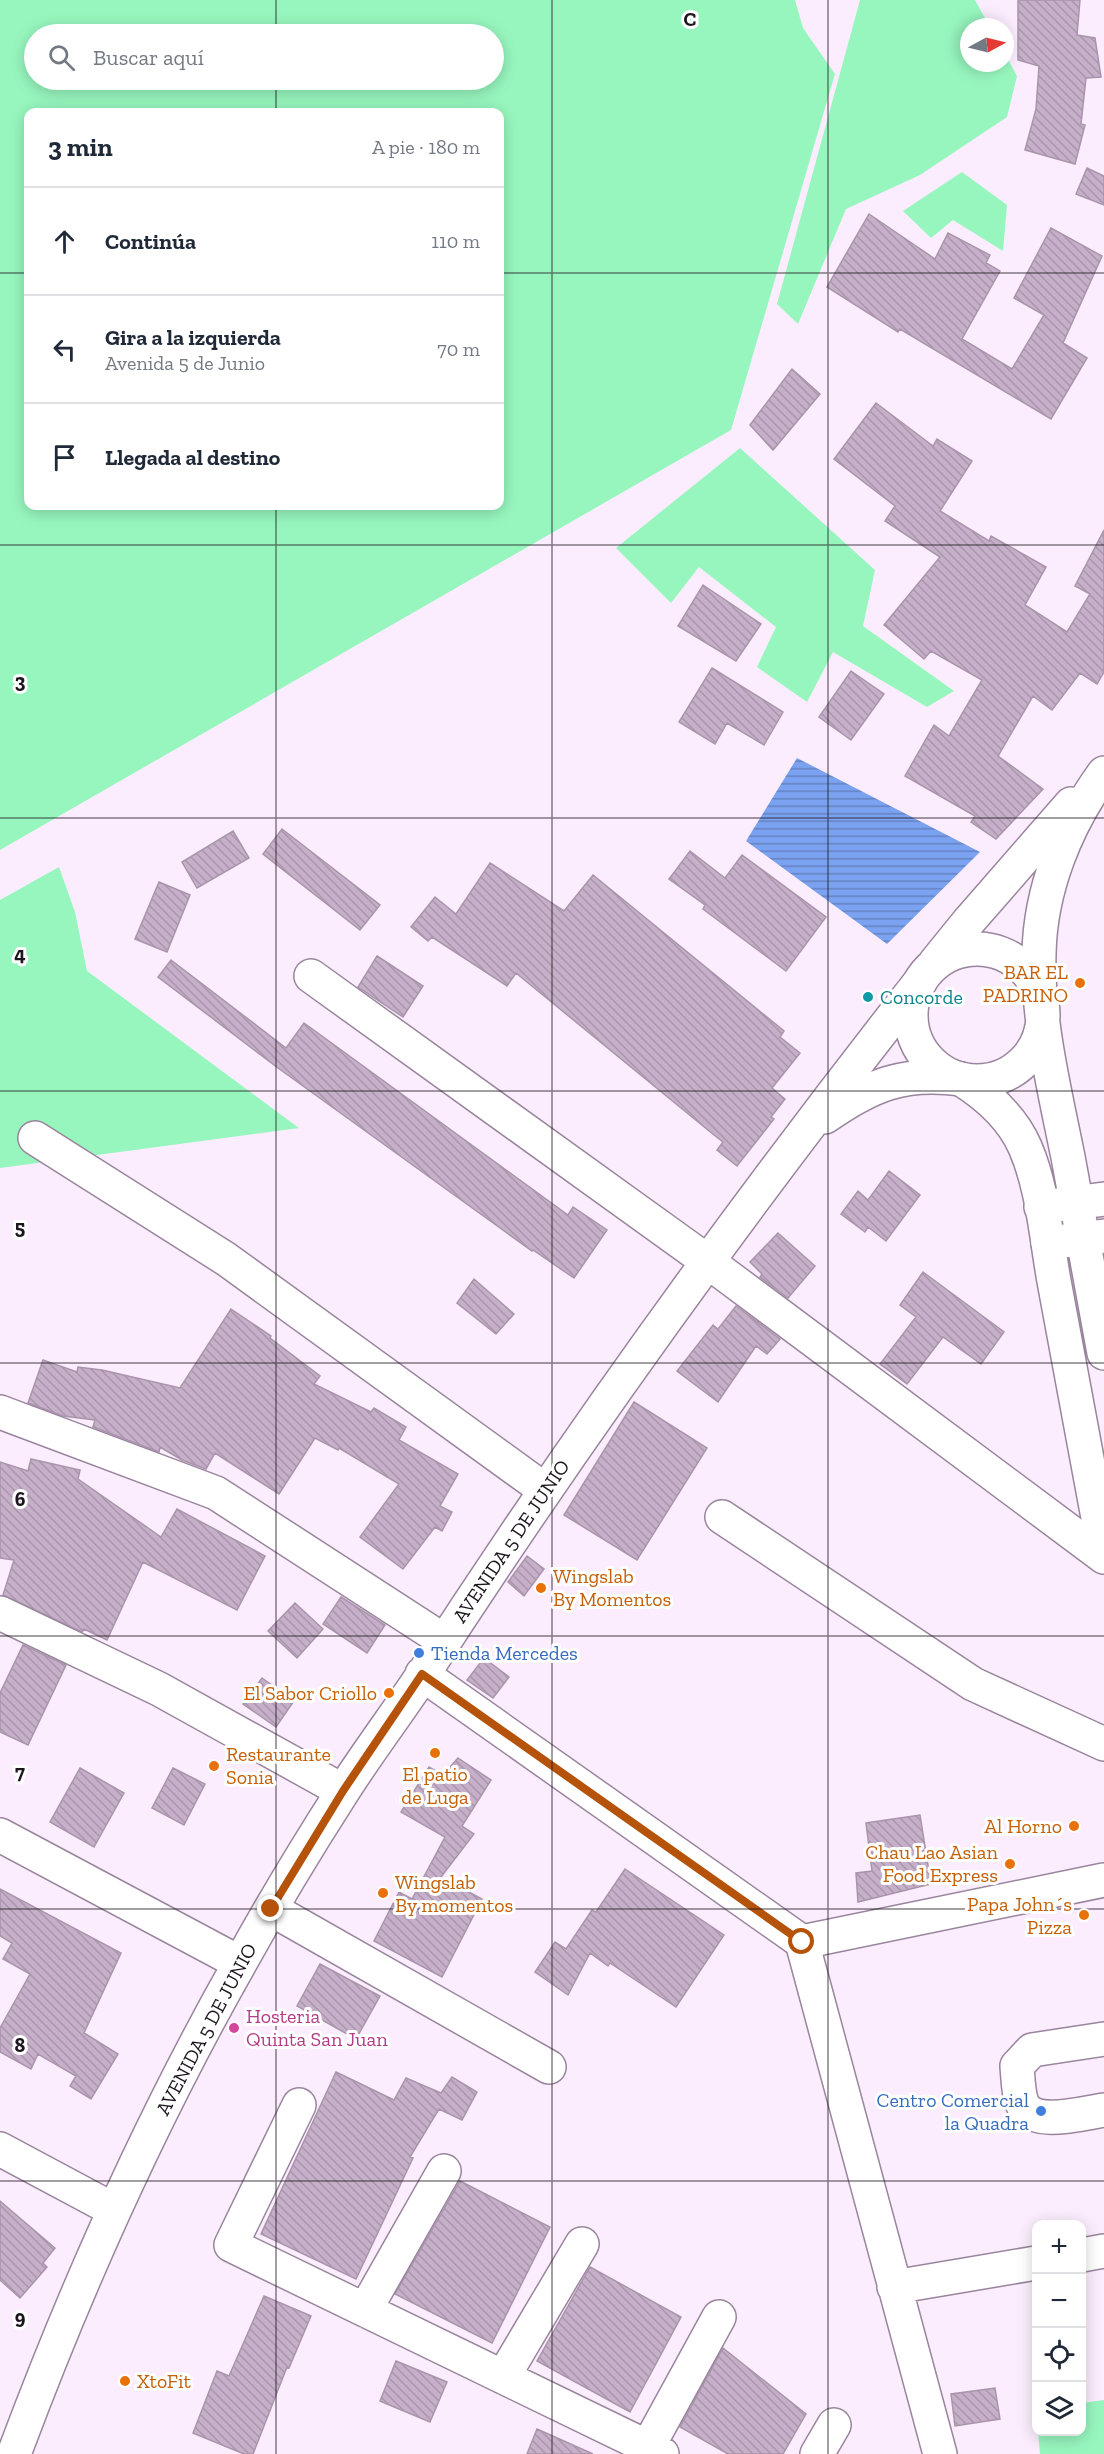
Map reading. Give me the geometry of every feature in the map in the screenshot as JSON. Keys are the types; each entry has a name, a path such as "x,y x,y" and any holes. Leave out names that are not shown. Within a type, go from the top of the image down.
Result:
{"street":[{"name":"AVENIDA 5 DE JUNIO","path":"14,2454 114,2210 156,2123 240,1962 343,1791 545,1490 707,1261 803,1131 992,893 1104,767"},
{"path":"1104,773 1075,818 1063,846 1048,893 1038,954 1042,1006 1053,1084 1090,1201 1104,1353"},
{"path":"803,1131 860,1094 895,1080 934,1076 961,1079 975,1081 1005,1076 1018,1067 1037,1044 1042,1006 1035,984 1015,961 986,950 971,949 956,953 925,976 914,996 912,1011 916,1041 934,1065 947,1074 961,1079 981,1092 998,1107 1016,1129 1026,1148 1048,1243 1104,1550"},
{"path":"311,975 707,1261 1104,1557"},
{"path":"35,1137 226,1259 545,1490"},
{"path":"1041,1207 1090,1201"},
{"path":"1048,1243 1093,1237"},
{"path":"0,1412 216,1493 443,1640"},
{"path":"722,1517 974,1684 1104,1744"},
{"path":"0,1613 159,1689 343,1791"},
{"path":"422,1674 802,1942 940,2454"},
{"path":"0,1835 240,1962"},
{"path":"802,1942 1104,1880"},
{"path":"271,1909 549,2067"},
{"path":"1104,2038 1032,2049 1017,2066 1021,2101 1031,2114 1041,2118 1104,2110"},
{"path":"299,2105 231,2245 503,2377 651,2452 719,2317"},
{"path":"0,2149 114,2210"},
{"path":"365,2310 444,2171"},
{"path":"503,2377 582,2244"},
{"path":"1086,2254 1104,2251"},
{"path":"894,2288 1032,2264"},
{"path":"817,2454 834,2425"}],"green space":[{"path":"0,0 795,0 803,28 835,74 731,430 0,850"},
{"path":"860,0 975,0 985,18 960,18 960,72 1014,70 1017,76 1007,117 920,175 846,209 798,324 777,304"},
{"path":"962,172 1007,205 1003,251 953,220 931,238 903,211"},
{"path":"740,448 875,570 863,626 954,691 927,707 833,652 807,702 757,667 776,627 699,567 671,603 616,548"},
{"path":"59,867 75,912 87,971 299,1128 0,1168 0,900"},
{"path":"1104,2400 1104,2454 1040,2454 1038,2436 1086,2436 1086,2402"}],"water":[{"path":"797,758 980,852 887,944 746,841"}],"building":[{"path":"1018,0 1080,0 1077,35 1095,38 1101,77 1086,78 1081,124 1085,125 1075,164 1025,150 1036,109 1039,66 1018,60"},
{"path":"1087,168 1104,176 1104,205 1076,194"},
{"path":"869,214 935,259 948,233 990,255 986,263 1000,271 962,339 1012,369 1044,315 1014,298 1051,228 1102,256 1063,343 1087,358 1051,419 900,329 898,332 827,287"},
{"path":"792,369 820,394 773,450 750,425"},
{"path":"876,403 933,446 937,439 972,461 940,511 989,541 991,536 1046,567 1025,605 1067,632 1090,594 1075,586 1104,530 1104,672 1097,684 1080,673 1052,710 1033,696 998,756 1043,789 996,839 971,822 975,816 905,776 934,725 949,736 982,680 931,651 924,659 884,625 940,557 885,521 895,506 834,459"},
{"path":"703,585 761,624 736,661 678,626"},
{"path":"712,668 783,712 764,745 727,723 715,744 679,722"},
{"path":"851,671 884,694 851,740 819,717"},
{"path":"282,829 380,905 360,930 263,854"},
{"path":"233,831 249,858 197,888 182,862"},
{"path":"690,851 725,878 742,855 826,917 786,971 703,909 705,905 669,879"},
{"path":"490,863 564,911 593,875 784,1031 780,1037 800,1053 772,1088 785,1099 771,1117 774,1119 737,1166 717,1150 723,1142 516,973 507,986 432,937 428,941 411,927 435,897 456,914"},
{"path":"159,882 190,895 167,952 135,939"},
{"path":"377,956 423,986 403,1017 358,987"},
{"path":"171,960 286,1048 304,1023 568,1215 573,1207 607,1230 574,1278 532,1251 278,1068 158,977"},
{"path":"889,1171 920,1195 886,1241 868,1227 865,1232 841,1214 858,1191 868,1200"},
{"path":"778,1233 815,1266 788,1298 760,1277 762,1274 750,1262"},
{"path":"923,1272 1004,1332 981,1364 943,1337 907,1384 880,1364 916,1317 900,1305"},
{"path":"474,1279 514,1314 496,1334 457,1303"},
{"path":"736,1306 780,1339 767,1354 756,1346 718,1402 677,1371 713,1325 718,1329"},
{"path":"231,1309 271,1336 270,1338 320,1376 314,1384 371,1412 374,1408 406,1427 399,1440 458,1474 440,1506 452,1512 442,1531 435,1527 403,1569 360,1537 399,1484 339,1448 338,1450 315,1438 279,1494 215,1453 206,1469 182,1460 160,1447 159,1452 93,1427 95,1420 63,1416 28,1403 43,1360 77,1372 78,1367 102,1370 180,1388"},
{"path":"634,1402 707,1448 637,1560 564,1515"},
{"path":"31,1459 80,1470 78,1479 161,1537 177,1509 265,1556 237,1610 143,1562 107,1640 84,1629 82,1632 3,1595 14,1560 0,1558 0,1462 28,1471"},
{"path":"527,1556 544,1569 524,1596 508,1582"},
{"path":"341,1597 385,1625 367,1653 323,1624"},
{"path":"295,1603 323,1629 297,1658 268,1631"},
{"path":"23,1645 66,1665 28,1745 0,1732 0,1693"},
{"path":"484,1658 509,1677 493,1698 467,1680"},
{"path":"262,1678 294,1701 276,1727 243,1704"},
{"path":"458,1758 491,1780 462,1826 474,1834 441,1877 482,1899 442,1977 374,1941 399,1892 412,1899 445,1837 401,1812 429,1767 443,1775"},
{"path":"80,1768 124,1793 94,1847 50,1822"},
{"path":"173,1768 205,1784 184,1825 152,1808"},
{"path":"920,1815 931,1884 858,1902 856,1873 872,1871 866,1823"},
{"path":"625,1869 724,1935 676,2007 610,1963 608,1966 590,1953 568,1995 535,1972 555,1942 566,1949 592,1910 596,1912"},
{"path":"0,1889 121,1953 84,2033 118,2054 91,2099 70,2086 76,2076 38,2054 31,2069 0,2052 0,2028 30,1974 3,1959 12,1943 0,1936"},
{"path":"320,1964 380,1996 356,2039 297,2006"},
{"path":"336,2072 394,2100 406,2078 441,2093 452,2077 477,2092 462,2120 439,2109 410,2157 413,2158 356,2279 261,2234"},
{"path":"460,2181 550,2227 492,2343 395,2294"},
{"path":"0,2201 55,2248 43,2263 47,2267 20,2298 0,2280"},
{"path":"590,2267 681,2317 630,2412 537,2361"},
{"path":"264,2296 311,2316 289,2368 287,2367 253,2454 244,2454 193,2433 217,2371 229,2376"},
{"path":"723,2348 806,2414 783,2454 728,2454 680,2427"},
{"path":"396,2361 447,2382 430,2422 380,2401"},
{"path":"995,2388 1000,2419 955,2426 951,2394"},
{"path":"537,2429 593,2454 527,2454"}],"place":[{"name":"BAR EL PADRINO","path":"1080,983"},
{"name":"Concorde","path":"868,997"},
{"name":"Wingslab By Momentos","path":"541,1588"},
{"name":"Tienda Mercedes","path":"419,1653"},
{"name":"El Sabor Criollo","path":"389,1693"},
{"name":"El patio de Luga","path":"435,1753"},
{"name":"Restaurante Sonia","path":"214,1766"},
{"name":"Al Horno","path":"1074,1826"},
{"name":"Chau Lao Asian Food Express","path":"1010,1864"},
{"name":"Wingslab By momentos","path":"383,1893"},
{"name":"Papa John´s Pizza","path":"1084,1915"},
{"name":"Hosteria Quinta San Juan","path":"234,2028"},
{"name":"Centro Comercial la Quadra","path":"1041,2111"},
{"name":"XtoFit","path":"125,2381"}],"route":[{"path":"271,1909 343,1791 422,1674 802,1942"}]}
